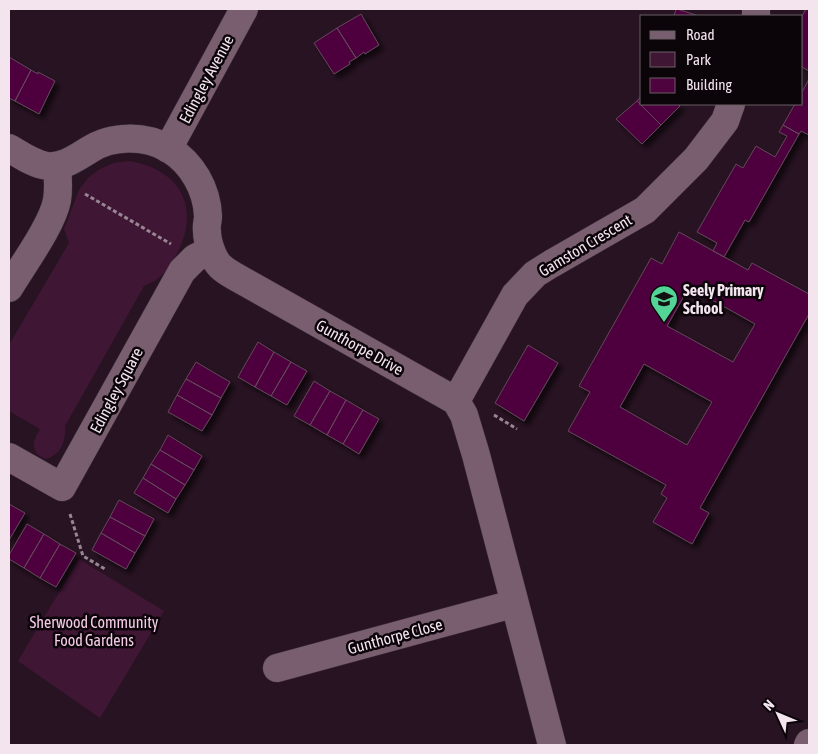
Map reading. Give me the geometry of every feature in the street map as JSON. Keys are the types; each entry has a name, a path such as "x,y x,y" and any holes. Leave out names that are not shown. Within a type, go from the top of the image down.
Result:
{"street":[{"name":"Edingley Avenue","path":"168,149 244,9"},
{"name":"Gamston Crescent","path":"456,401 515,295 535,274 646,210 696,158 725,121 731,105"},
{"name":"Gunthorpe Drive","path":"58,178 76,159 90,149 105,143 121,139 137,139 153,142 168,149 187,164 200,184 206,200 208,216 203,254 236,277 456,401"},
{"path":"9,148 32,162 47,166 58,178 57,202 47,226 9,288"},
{"name":"Edingley Square","path":"62,487 168,293 182,271 203,254"},
{"path":"456,401 464,415 476,455 513,604 552,745"},
{"path":"9,457 62,487"},
{"name":"Gunthorpe Close","path":"277,668 513,604"}],"path":[{"path":"58,178 203,254"},
{"path":"62,487 82,556 105,570"}],"green space":[{"path":"129,161 159,171 171,179 185,202 187,216 185,231 178,251 164,273 144,286 65,426 65,437 59,451 45,459 37,454 34,447 34,441 40,429 9,411 9,345 69,243 64,229 79,190 88,178 100,169 114,163"},
{"name":"Sherwood Community Food Gardens","path":"79,559 164,611 100,718 18,661"}],"building":[{"path":"677,9 696,15 674,15"},
{"path":"806,9 809,9 809,71 803,68 803,15"},
{"path":"361,14 379,45 356,58 337,28"},
{"path":"337,28 356,58 334,74 314,43"},
{"path":"9,57 31,70 15,101 9,98"},
{"path":"31,70 55,81 39,114 15,101"},
{"path":"809,79 809,135 801,131 799,134 783,125 794,105 803,105 803,90"},
{"path":"637,101 661,125 642,144 616,119"},
{"path":"641,105 680,106 661,125"},
{"path":"783,125 799,134 749,222 745,220 724,257 713,251 717,243 697,232 736,164 743,168 756,146 775,157 787,136 779,132"},
{"path":"679,232 748,270 752,263 809,294 809,314 700,508 709,513 692,544 653,522 667,498 661,494 666,485 568,431 590,392 579,386 651,258 662,264","holes":["689,287 755,324 733,362 667,326","644,364 712,402 687,445 620,407"]},
{"path":"258,342 274,352 255,387 238,377"},
{"path":"528,345 558,363 524,421 495,403"},
{"path":"274,352 291,362 271,396 255,387"},
{"path":"196,362 230,382 221,398 186,379"},
{"path":"291,362 307,371 287,405 271,396"},
{"path":"186,379 221,398 212,415 177,395"},
{"path":"314,381 330,391 310,425 294,416"},
{"path":"330,391 346,400 327,435 310,425"},
{"path":"177,395 212,415 202,431 168,412"},
{"path":"346,400 363,410 343,444 327,435"},
{"path":"363,410 379,419 359,454 343,444"},
{"path":"168,435 202,456 194,470 160,450"},
{"path":"160,450 194,470 185,485 151,464"},
{"path":"151,464 185,485 176,499 143,478"},
{"path":"143,478 176,499 168,513 134,493"},
{"path":"119,500 154,519 145,536 110,517"},
{"path":"9,504 25,513 9,540"},
{"path":"110,517 145,536 135,553 101,533"},
{"path":"27,524 44,534 24,568 9,559 9,555"},
{"path":"101,533 135,553 126,569 92,550"},
{"path":"44,534 60,544 40,578 24,568"},
{"path":"60,544 76,553 56,587 40,578"}],"place":[{"name":"Seely Primary School","path":"664,323"}]}
